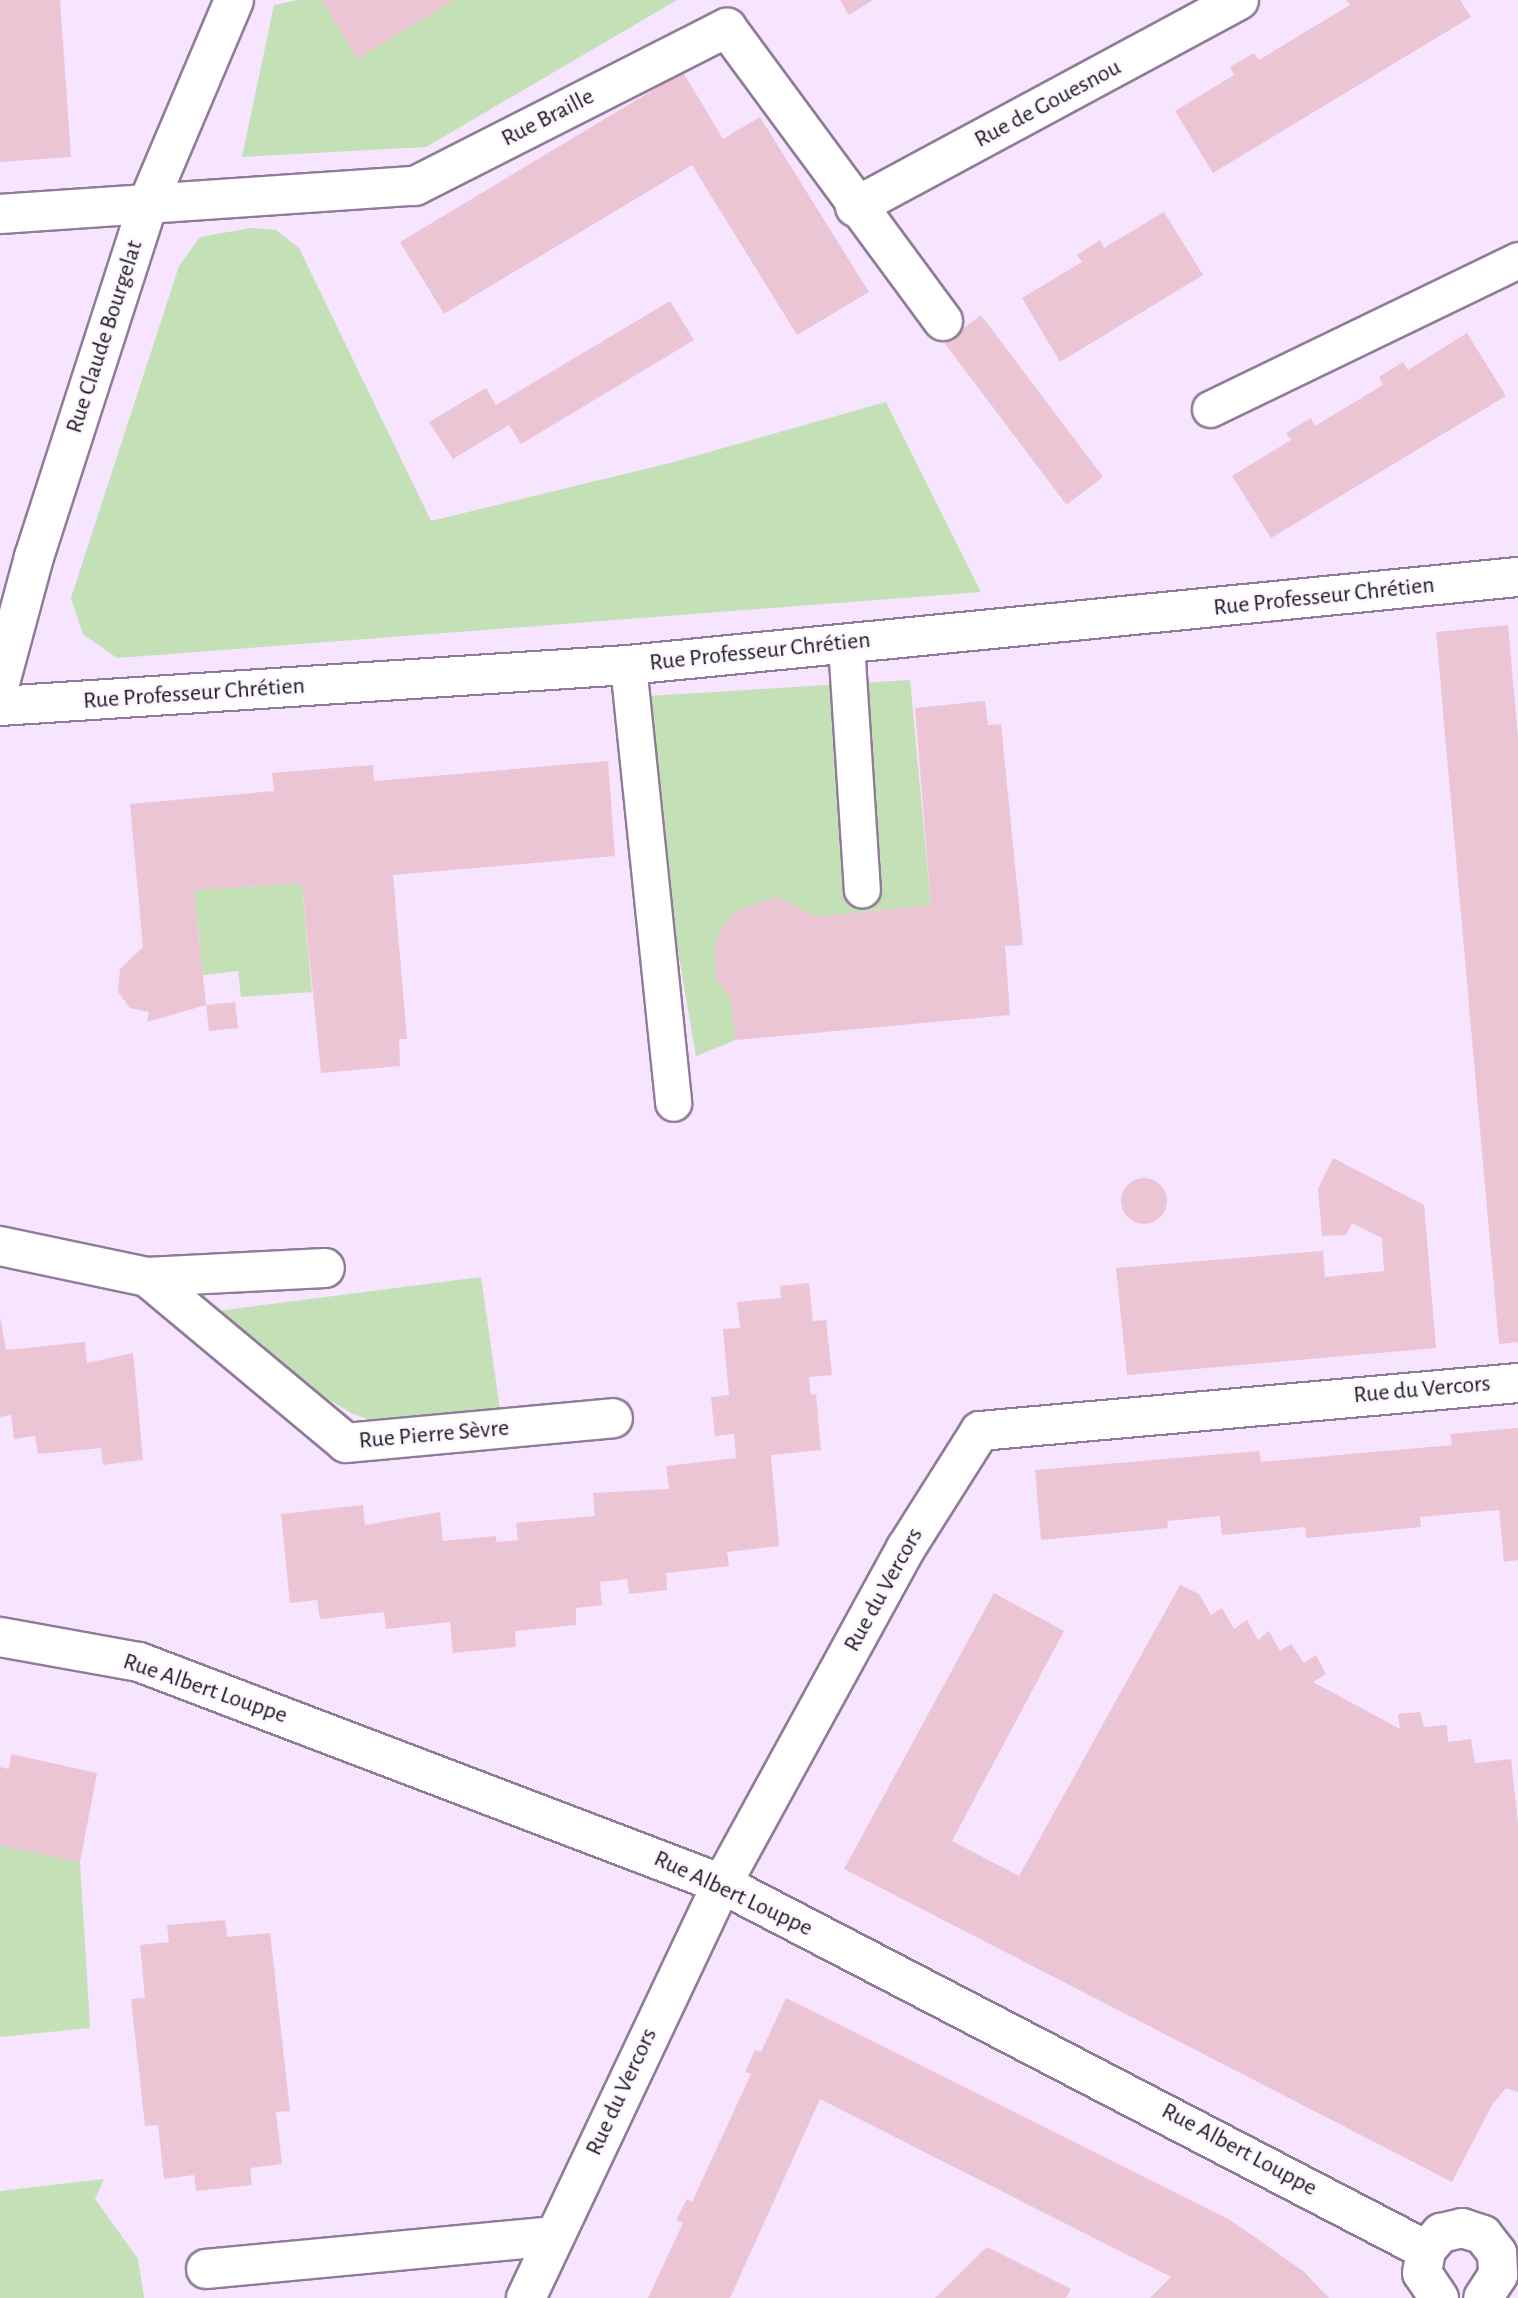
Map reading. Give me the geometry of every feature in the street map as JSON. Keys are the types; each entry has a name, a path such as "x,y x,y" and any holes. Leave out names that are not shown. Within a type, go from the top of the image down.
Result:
{"street":[{"name":"Rue Claude Bourgelat","path":"0,683 34,557 148,203 234,0"},
{"name":"Rue de Gouesnou","path":"855,207 1239,0"},
{"name":"Rue Braille","path":"0,214 415,186 727,14 855,207 943,321"},
{"name":"Rue Professeur Chrétien","path":"0,706 628,665 1518,577"},
{"name":"Rue Pierre Sèvre","path":"0,1246 147,1278 325,1268"},
{"name":"Rue Pierre Sèvre","path":"147,1278 346,1443 613,1418"},
{"name":"Rue du Vercors","path":"526,2298 722,1884 906,1548 980,1431 1518,1383"},
{"name":"Rue Albert Louppe","path":"0,1637 139,1662 722,1884 1426,2250"},
{"path":"1433,2296 1422,2273 1426,2250 1432,2240 1452,2228 1483,2235 1499,2264 1498,2294"},
{"path":"206,2269 554,2236"}],"lane":[{"path":"1210,409 1518,260"},
{"path":"846,644 862,889"},
{"path":"628,665 673,1103"}],"green space":[{"path":"298,0 322,0 357,58 454,0 677,0 426,147 242,157 274,5"},
{"path":"251,228 276,230 299,248 431,521 674,462 886,402 981,592 117,658 83,634 71,598 179,266 200,237"},
{"path":"910,680 931,905 816,917 776,897 735,912 721,929 714,952 717,980 730,997 736,1040 696,1056 671,910 648,696"},
{"path":"302,883 312,992 241,997 238,971 203,975 194,890"},
{"path":"481,1277 501,1417 392,1427 353,1414 274,1367 210,1312"},
{"path":"0,1845 80,1862 90,2028 0,2037"},
{"path":"104,2179 95,2199 138,2259 144,2298 0,2298 0,2191"}],"building":[{"path":"0,0 60,0 71,157 0,162"},
{"path":"322,0 454,0 357,59"},
{"path":"840,0 873,0 849,15"},
{"path":"1346,0 1460,0 1471,17 1213,173 1175,111 1234,75 1230,67 1254,53 1259,60 1350,5"},
{"path":"683,72 723,139 760,117 869,292 797,335 692,165 444,314 400,242"},
{"path":"1164,212 1203,275 1060,362 1022,298 1082,262 1077,255 1100,240 1104,248"},
{"path":"670,301 694,340 521,444 509,425 453,459 429,422 486,388 496,405"},
{"path":"981,315 1103,477 1066,505 944,343"},
{"path":"1467,333 1506,396 1271,538 1232,476 1291,440 1286,433 1311,418 1315,426 1383,385 1379,377 1403,362 1408,370"},
{"path":"1508,625 1518,739 1518,1342 1499,1344 1436,632"},
{"path":"985,701 988,725 1001,724 1023,945 1005,946 1010,1015 736,1040 730,997 717,980 714,952 721,929 735,912 776,897 816,917 931,905 915,708"},
{"path":"608,761 615,856 393,875 407,1039 399,1039 400,1066 321,1073 302,883 194,890 206,1005 147,1022 149,1012 130,1008 118,992 120,969 143,947 130,804 274,791 272,773 373,765 374,781"},
{"path":"235,1002 238,1028 209,1031 206,1005"},
{"path":"1333,1158 1424,1205 1436,1348 1127,1375 1116,1268 1323,1251 1325,1277 1384,1271 1382,1238 1352,1223 1346,1235 1322,1236 1318,1189"},
{"path":"1144,1178 1160,1185 1167,1201 1160,1217 1144,1224 1128,1217 1121,1201 1128,1185"},
{"path":"809,1283 813,1321 826,1320 832,1375 809,1377 811,1395 816,1394 821,1450 771,1455 779,1546 727,1552 729,1566 666,1573 667,1590 629,1594 627,1579 600,1582 602,1605 576,1608 576,1625 515,1631 516,1647 453,1653 450,1622 386,1629 384,1612 320,1619 317,1600 290,1603 281,1514 363,1505 365,1525 440,1512 443,1541 496,1536 496,1542 518,1540 516,1523 595,1516 593,1493 669,1489 666,1466 736,1458 734,1434 715,1436 711,1397 729,1395 723,1329 740,1328 737,1302 781,1298 780,1286"},
{"path":"0,1316 6,1350 85,1342 87,1363 133,1353 143,1460 103,1465 101,1448 38,1454 35,1436 14,1439 11,1415 0,1417"},
{"path":"1518,1428 1518,1560 1504,1562 1499,1510 1420,1517 1421,1527 1306,1538 1305,1527 1222,1535 1220,1516 1167,1521 1168,1528 1041,1540 1035,1470 1259,1451 1261,1462 1452,1445 1450,1434"},
{"path":"1180,1585 1199,1594 1211,1615 1222,1608 1234,1629 1247,1620 1258,1640 1269,1631 1280,1651 1291,1644 1304,1663 1316,1655 1326,1674 1313,1682 1400,1729 1398,1714 1420,1712 1424,1727 1447,1725 1448,1742 1471,1739 1475,1763 1511,1759 1518,1824 1518,2092 1506,2088 1492,2105 1452,2182 844,1869 994,1593 1064,1631 952,1841 1019,1876"},
{"path":"11,1754 97,1773 80,1862 0,1845 0,1767 9,1769"},
{"path":"225,1920 227,1937 270,1933 290,2111 276,2112 282,2164 250,2168 252,2185 196,2191 194,2175 164,2179 158,2125 145,2126 131,1999 145,1998 140,1945 169,1942 167,1925"},
{"path":"786,1998 1230,2220 1303,2271 1329,2298 1150,2298 1171,2277 820,2099 730,2298 648,2298 683,2223 676,2220 687,2199 692,2202 751,2074 745,2072 755,2050 761,2052"},
{"path":"987,2247 1071,2289 1066,2298 935,2298"}]}
